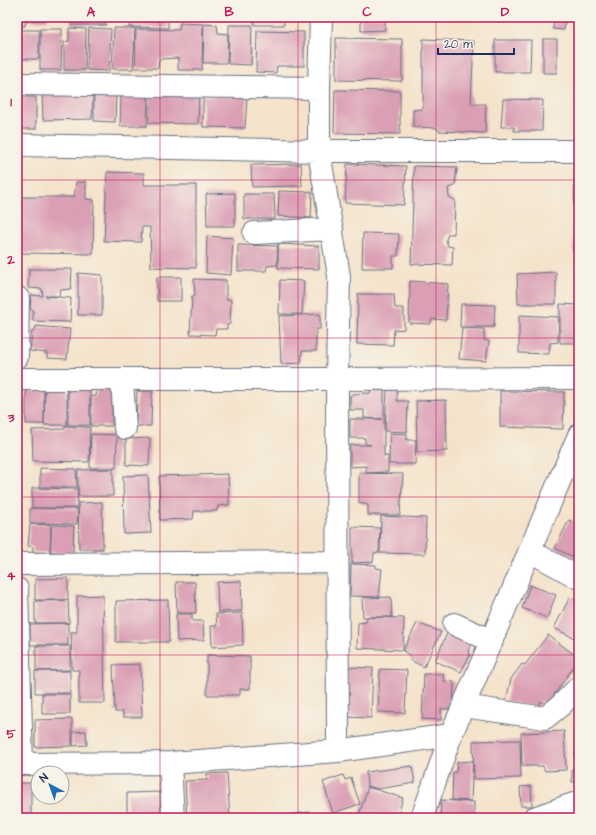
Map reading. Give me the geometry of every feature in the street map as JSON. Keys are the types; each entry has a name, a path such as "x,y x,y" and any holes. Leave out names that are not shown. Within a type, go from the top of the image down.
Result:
{"street":[{"path":"321,17 319,151 339,276 337,379 338,750"},
{"path":"17,84 319,88"},
{"path":"17,145 319,151 579,151"},
{"path":"254,233 332,230"},
{"path":"17,357 18,298"},
{"path":"17,379 579,378"},
{"path":"122,379 125,428"},
{"path":"422,818 452,735 579,435"},
{"path":"530,551 579,578"},
{"path":"17,564 337,562"},
{"path":"17,589 19,764 170,763 338,750 452,735"},
{"path":"454,624 492,641"},
{"path":"464,706 545,718 560,706 579,687"},
{"path":"170,763 173,818"},
{"path":"534,818 568,810"}],"building":[{"path":"17,17 48,17 48,20 26,21 25,26 17,26"},
{"path":"71,17 106,17 106,25 71,25"},
{"path":"129,17 168,17 168,28 129,27"},
{"path":"254,17 284,17 284,25 254,25"},
{"path":"361,17 385,17 385,30 361,31"},
{"path":"554,17 565,17 564,30 553,29"},
{"path":"180,23 203,24 202,70 178,70 178,58 159,59 158,68 135,68 136,29 179,30"},
{"path":"204,24 217,25 218,33 228,34 227,63 203,63"},
{"path":"229,25 252,25 251,65 228,64"},
{"path":"69,28 86,29 85,70 64,70 64,42 69,41"},
{"path":"89,28 111,29 109,71 87,70"},
{"path":"114,28 135,28 133,69 112,69"},
{"path":"40,29 62,29 61,70 40,70"},
{"path":"17,30 39,30 39,59 17,59"},
{"path":"257,31 304,32 304,66 277,66 276,73 256,72"},
{"path":"336,38 402,39 402,81 336,80"},
{"path":"423,39 474,41 471,104 486,104 485,133 439,131 437,128 413,127 413,110 423,109"},
{"path":"543,39 557,39 557,73 543,73"},
{"path":"495,40 531,40 530,72 495,72"},
{"path":"335,90 400,91 400,134 334,133"},
{"path":"42,93 93,93 92,119 43,120"},
{"path":"94,93 116,94 115,122 94,121"},
{"path":"121,94 148,94 147,126 120,126"},
{"path":"149,94 199,95 198,124 149,123"},
{"path":"203,96 247,96 245,128 203,127"},
{"path":"17,97 36,97 36,129 17,129"},
{"path":"503,99 543,100 542,131 514,131 514,127 501,127"},
{"path":"301,164 302,186 252,187 251,165"},
{"path":"347,164 406,166 404,205 345,203"},
{"path":"414,166 457,167 455,186 448,188 449,197 455,200 454,234 448,234 446,240 448,246 453,247 452,265 411,264"},
{"path":"575,170 579,170 579,205 574,205"},
{"path":"107,172 144,173 144,185 196,185 196,268 151,267 150,227 142,227 141,242 104,241"},
{"path":"76,182 86,182 86,199 94,200 93,254 17,253 17,197 74,197"},
{"path":"279,191 312,192 311,218 278,216"},
{"path":"235,193 235,226 207,226 206,194"},
{"path":"244,194 274,194 275,219 244,219"},
{"path":"577,213 579,213 579,252 573,252 574,227 577,226"},
{"path":"363,233 399,234 398,256 393,256 393,268 362,268"},
{"path":"207,236 233,238 231,275 206,273"},
{"path":"278,244 319,246 319,269 278,268"},
{"path":"238,245 278,246 277,265 267,266 266,271 238,271"},
{"path":"29,269 72,269 71,289 60,290 59,296 45,296 71,298 70,322 33,321 33,310 30,309 31,295 43,296 42,289 28,288"},
{"path":"556,272 556,304 518,304 517,274"},
{"path":"78,273 102,275 102,315 78,315"},
{"path":"157,277 181,277 181,301 157,301"},
{"path":"194,279 226,280 226,299 231,300 230,324 227,325 227,329 216,329 215,335 190,334 192,296 195,296"},
{"path":"280,280 304,281 302,314 279,314"},
{"path":"410,281 448,284 446,320 432,319 430,324 409,323"},
{"path":"358,294 394,294 395,308 404,308 404,329 394,330 393,345 357,344"},
{"path":"461,304 495,305 494,327 460,327"},
{"path":"560,304 579,305 579,343 560,343"},
{"path":"320,314 320,329 316,329 316,351 302,351 301,363 281,364 279,316"},
{"path":"519,315 559,317 558,342 550,343 549,354 519,353"},
{"path":"36,326 70,329 67,359 47,358 47,353 30,351 32,331 35,331"},
{"path":"462,328 484,329 484,340 489,341 486,361 459,359"},
{"path":"45,388 67,388 67,425 44,425"},
{"path":"68,388 90,388 90,425 68,425"},
{"path":"97,389 112,390 112,426 91,426 91,397 96,396"},
{"path":"29,390 44,390 44,424 26,424 26,392"},
{"path":"371,390 384,390 384,456 388,456 388,472 366,473 366,466 350,467 350,445 371,445 365,444 365,438 350,438 350,419 382,419 364,418 364,410 350,410 350,396 353,394 370,393"},
{"path":"387,390 397,390 397,401 408,401 407,432 385,431"},
{"path":"137,391 152,391 151,426 136,426"},
{"path":"500,391 564,392 563,429 500,427"},
{"path":"446,400 447,451 417,452 416,401"},
{"path":"65,426 90,427 89,462 33,461 32,430 65,429"},
{"path":"390,433 407,434 407,440 416,440 415,464 389,464"},
{"path":"91,434 117,435 116,468 90,468"},
{"path":"150,438 149,466 126,465 126,439"},
{"path":"40,468 76,469 77,487 40,487"},
{"path":"113,469 113,496 78,496 78,470"},
{"path":"359,473 403,474 400,515 368,515 368,505 359,503"},
{"path":"228,474 229,505 218,506 217,511 194,511 193,519 160,520 159,476"},
{"path":"148,475 151,533 124,534 123,476"},
{"path":"32,488 78,489 77,508 32,508"},
{"path":"102,502 103,549 79,549 78,503"},
{"path":"30,508 78,509 77,524 30,523"},
{"path":"381,516 426,518 425,554 380,553"},
{"path":"569,520 579,525 579,560 555,548"},
{"path":"30,524 51,525 50,553 33,552 33,547 28,546"},
{"path":"52,525 74,526 73,553 50,552"},
{"path":"352,527 380,528 379,552 374,553 373,562 352,563"},
{"path":"351,564 376,565 376,568 382,569 379,597 350,596"},
{"path":"68,578 68,600 35,600 35,579"},
{"path":"241,581 242,611 218,612 217,582"},
{"path":"176,582 195,582 196,613 177,613"},
{"path":"530,585 556,595 547,618 522,608"},
{"path":"103,595 105,703 79,703 79,670 72,670 71,632 77,632 77,596"},
{"path":"391,597 392,617 363,617 362,598"},
{"path":"570,597 579,602 579,634 576,639 554,628"},
{"path":"68,600 69,623 35,623 35,601"},
{"path":"168,600 169,642 116,642 116,601"},
{"path":"242,613 243,645 212,647 211,626 217,626 216,614"},
{"path":"176,614 192,614 192,621 203,621 204,640 177,641"},
{"path":"367,617 404,618 403,650 357,648 358,623 366,622"},
{"path":"68,623 68,645 30,645 30,624"},
{"path":"417,623 441,632 424,667 410,660 411,656 403,651"},
{"path":"447,633 471,643 468,652 470,655 461,672 435,661"},
{"path":"548,635 579,659 547,705 541,701 538,708 506,701 511,679 522,664 525,665"},
{"path":"36,646 70,646 70,670 36,671"},
{"path":"207,655 250,656 250,689 240,689 240,695 207,695"},
{"path":"140,664 142,717 123,717 123,712 115,712 113,665"},
{"path":"348,667 373,668 371,718 346,717"},
{"path":"380,669 407,670 405,713 378,712"},
{"path":"35,671 70,671 70,693 35,693"},
{"path":"424,674 443,674 444,681 454,682 453,709 441,709 441,720 422,719"},
{"path":"42,694 70,694 70,714 42,714"},
{"path":"72,719 72,746 35,747 35,720"},
{"path":"575,725 579,725 579,751 576,751"},
{"path":"86,731 87,745 73,746 73,732"},
{"path":"564,731 566,770 545,771 543,766 522,766 521,733"},
{"path":"520,740 521,778 474,779 473,741"},
{"path":"575,752 579,752 579,782 572,782 572,770 576,770"},
{"path":"473,761 471,801 452,800 453,772 456,772 457,762"},
{"path":"412,766 415,783 378,789 367,786 366,772"},
{"path":"227,773 230,818 187,818 185,781 207,780 207,774"},
{"path":"343,775 345,780 351,778 360,804 333,813 323,782"},
{"path":"17,783 30,783 31,818 17,818"},
{"path":"531,786 532,806 521,806 520,787"},
{"path":"368,787 403,798 397,818 385,816 384,818 366,818 359,815"},
{"path":"161,792 162,818 127,818 127,793"},
{"path":"441,800 474,802 474,818 440,818"},
{"path":"310,812 311,816 324,815 324,818 284,818 285,815"}]}
